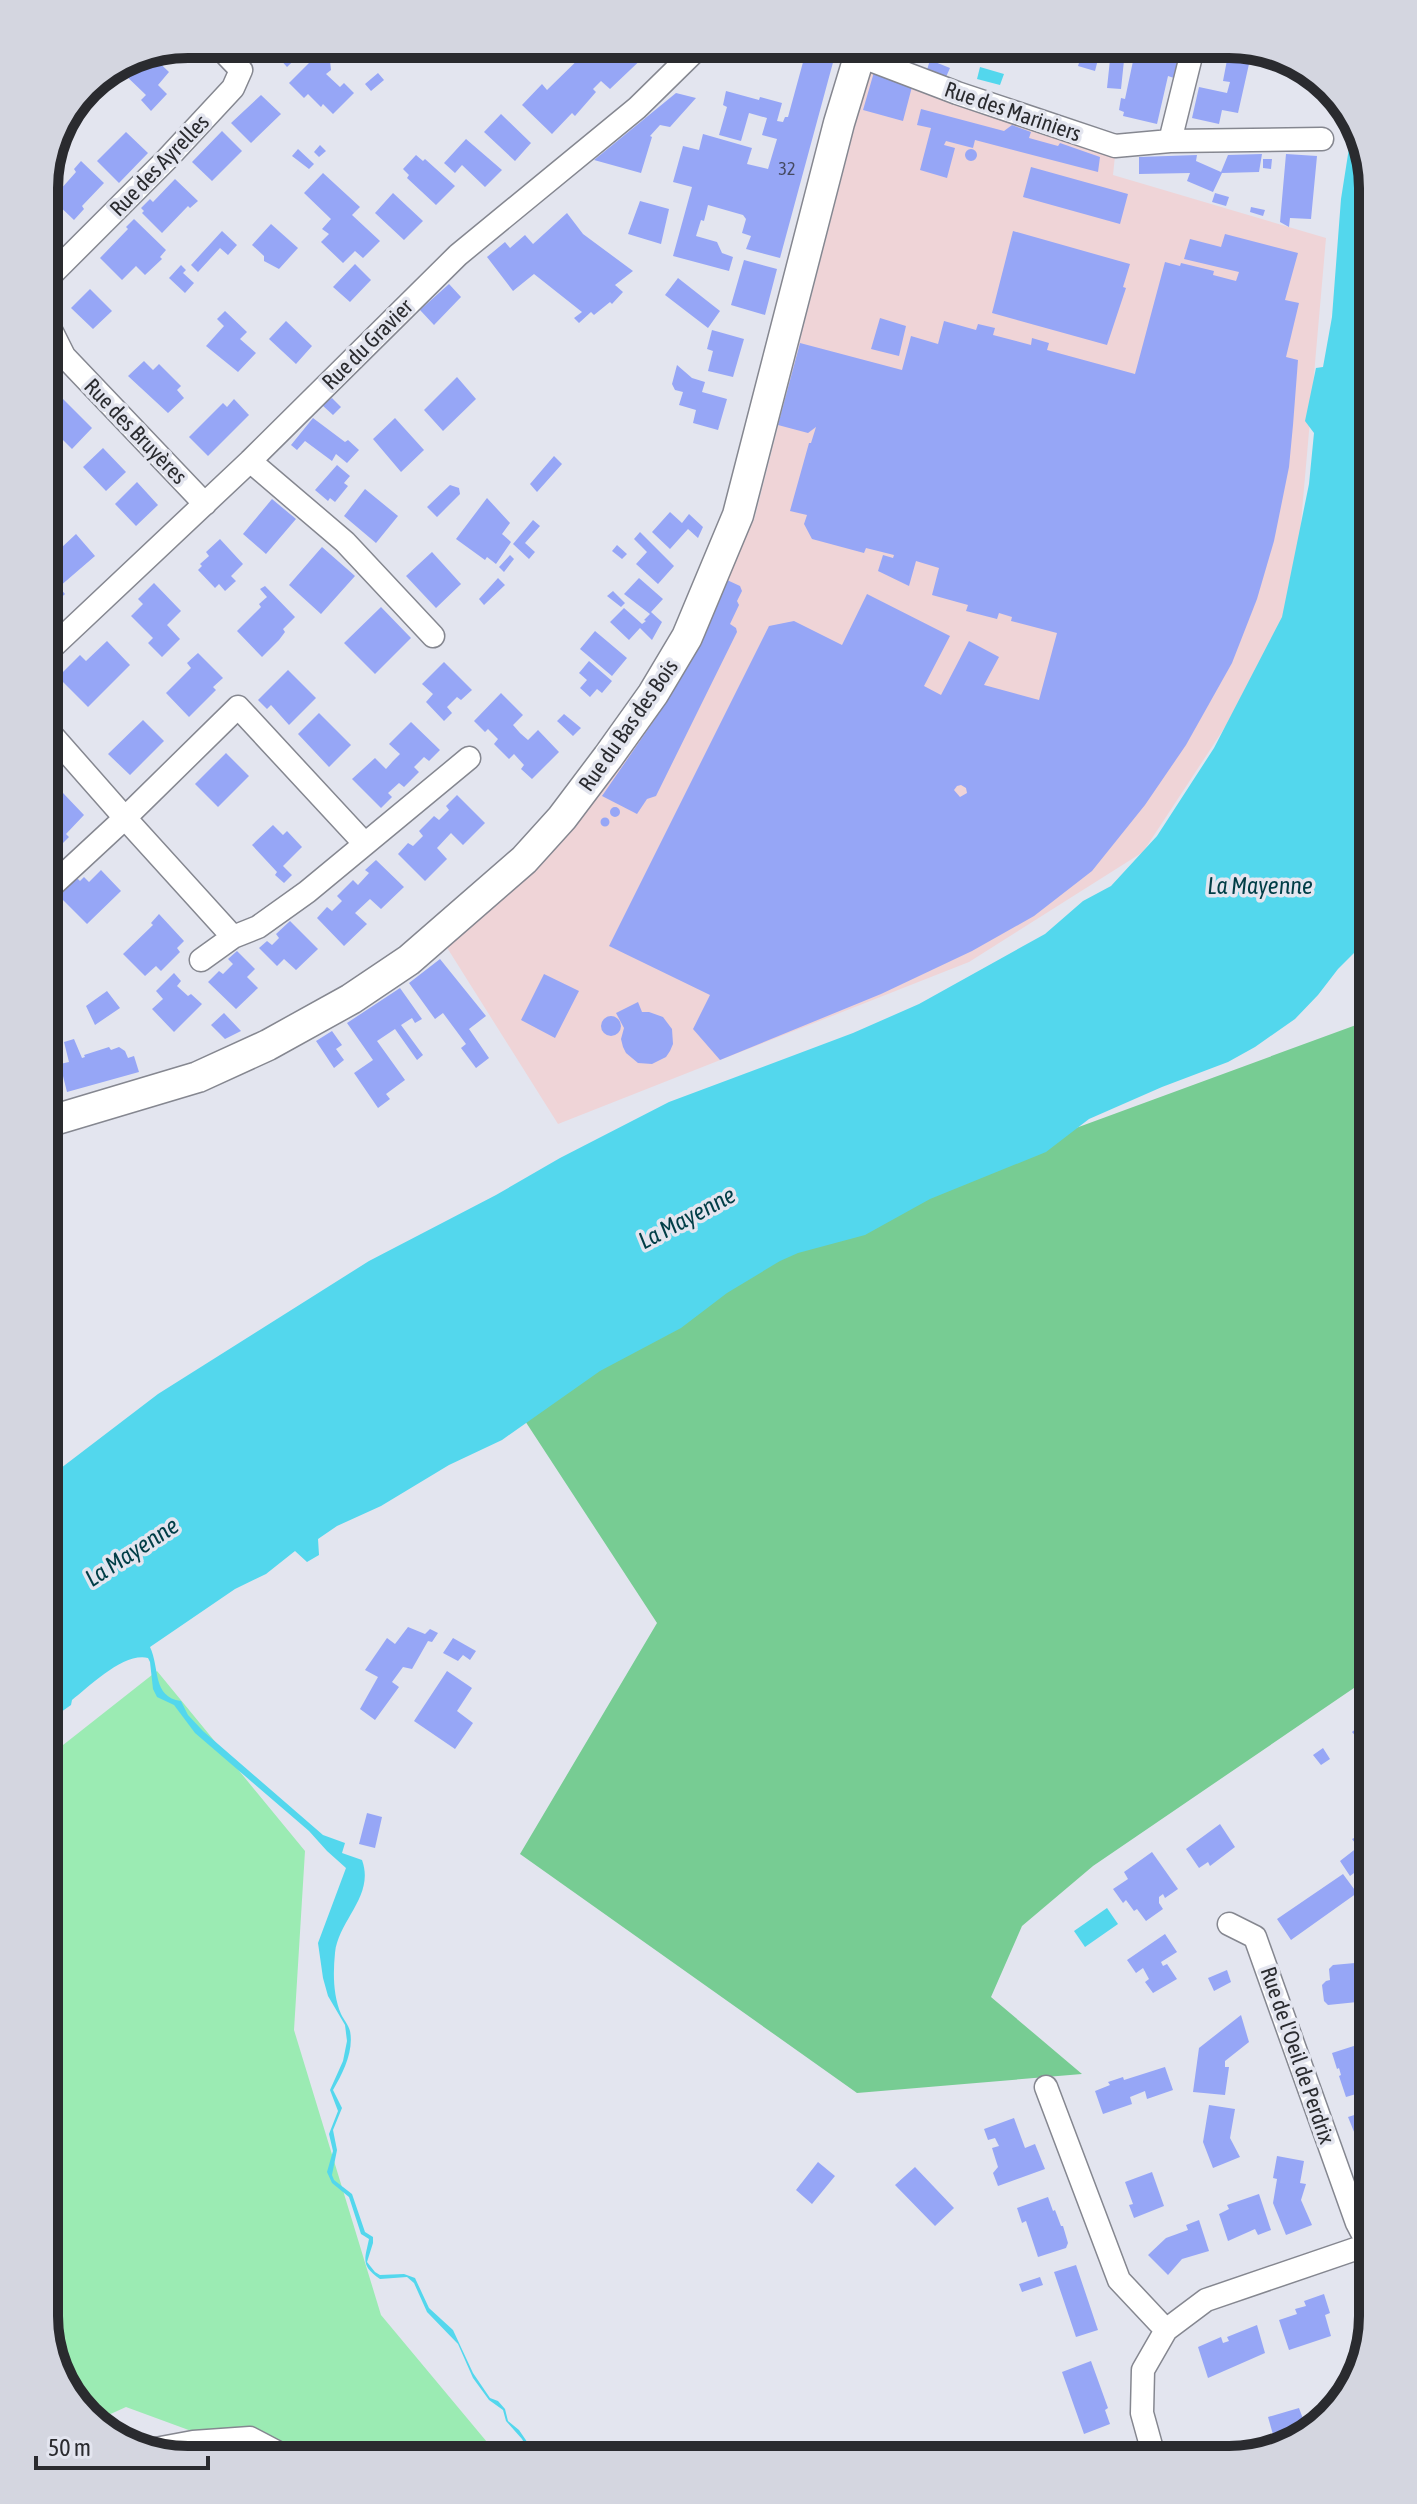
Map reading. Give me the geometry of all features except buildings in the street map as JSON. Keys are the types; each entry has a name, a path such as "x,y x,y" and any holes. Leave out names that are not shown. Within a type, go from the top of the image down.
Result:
{"street":[{"name":"Rue des Ayrelles","path":"58,268 233,88 241,70 229,58"},
{"name":"Rue du Gravier","path":"58,642 250,461 458,255 637,108 688,58"},
{"name":"Rue du Bas des Bois","path":"58,1119 198,1077 268,1045 329,1012 409,960 448,928 524,860 572,805 653,694 687,637 738,515 839,123 859,58"},
{"name":"Rue des Mariniers","path":"880,58 957,93 1115,146 1170,141 1322,139"},
{"path":"1170,141 1191,58"},
{"name":"Rue des Bruyères","path":"58,344 64,356 205,504"},
{"path":"250,461 345,542 433,636"},
{"path":"58,880 238,707 365,844"},
{"path":"58,742 233,937"},
{"path":"201,960 233,937 258,927 469,758"},
{"name":"Rue de l'Oeil de Perdrix","path":"1229,1924 1255,1937 1359,2226"},
{"path":"1046,2087 1119,2280 1166,2330"},
{"name":"Rue de l'Oeil de Perdrix","path":"1151,2446 1142,2413 1143,2370 1166,2330 1206,2300 1359,2248"},
{"path":"175,2445 250,2438 265,2446"}],"shaded area":[{"path":"870,67 1115,156 1113,175 1326,238 1292,625 1143,852 969,962 558,1124 446,946 572,805 754,520"}],"green space":[{"path":"1359,1024 1359,1685 1093,1866 1022,1926 991,1997 1082,2074 857,2093 520,1854 657,1623 514,1404 806,1227"},
{"path":"157,1671 305,1851 294,2030 381,2315 490,2446 232,2446 126,2407 105,2416 80,2388 62,2350 58,2316 58,1749"}],"water":[{"path":"980,67 1004,74 1000,85 977,79"},
{"name":"La Mayenne","path":"1342,124 1355,154 1359,188 1359,948 1295,1019 1255,1047 1228,1062 1089,1119 1046,1152 930,1199 865,1235 780,1261 727,1293 681,1328 600,1371 502,1440 449,1465 381,1506 337,1526 318,1539 319,1555 307,1562 295,1551 266,1574 235,1589 150,1647 158,1680 165,1694 181,1701 188,1715 203,1731 323,1835 345,1843 342,1853 362,1860 364,1885 335,1953 336,1999 351,2039 347,2062 333,2090 342,2108 333,2130 337,2150 332,2175 352,2194 365,2232 373,2237 367,2262 380,2275 404,2274 415,2278 429,2308 453,2330 473,2373 490,2398 505,2409 508,2421 530,2446 526,2446 506,2421 503,2410 489,2400 473,2378 458,2344 427,2312 414,2283 407,2277 380,2279 369,2270 365,2257 369,2239 361,2234 349,2197 332,2183 327,2172 333,2151 329,2134 338,2111 330,2090 343,2061 347,2041 345,2025 328,1996 318,1943 346,1868 309,1831 195,1733 174,1705 157,1697 148,1658 118,1665 58,1714 58,1470 158,1394 369,1261 669,1102 853,1033 919,1004 1045,934 1083,901 1111,886 1157,836 1214,748 1282,617 1309,484 1314,433 1305,421 1316,368 1323,367 1332,317 1341,199 1349,148"},
{"path":"1107,1908 1118,1924 1085,1947 1074,1931"}]}
